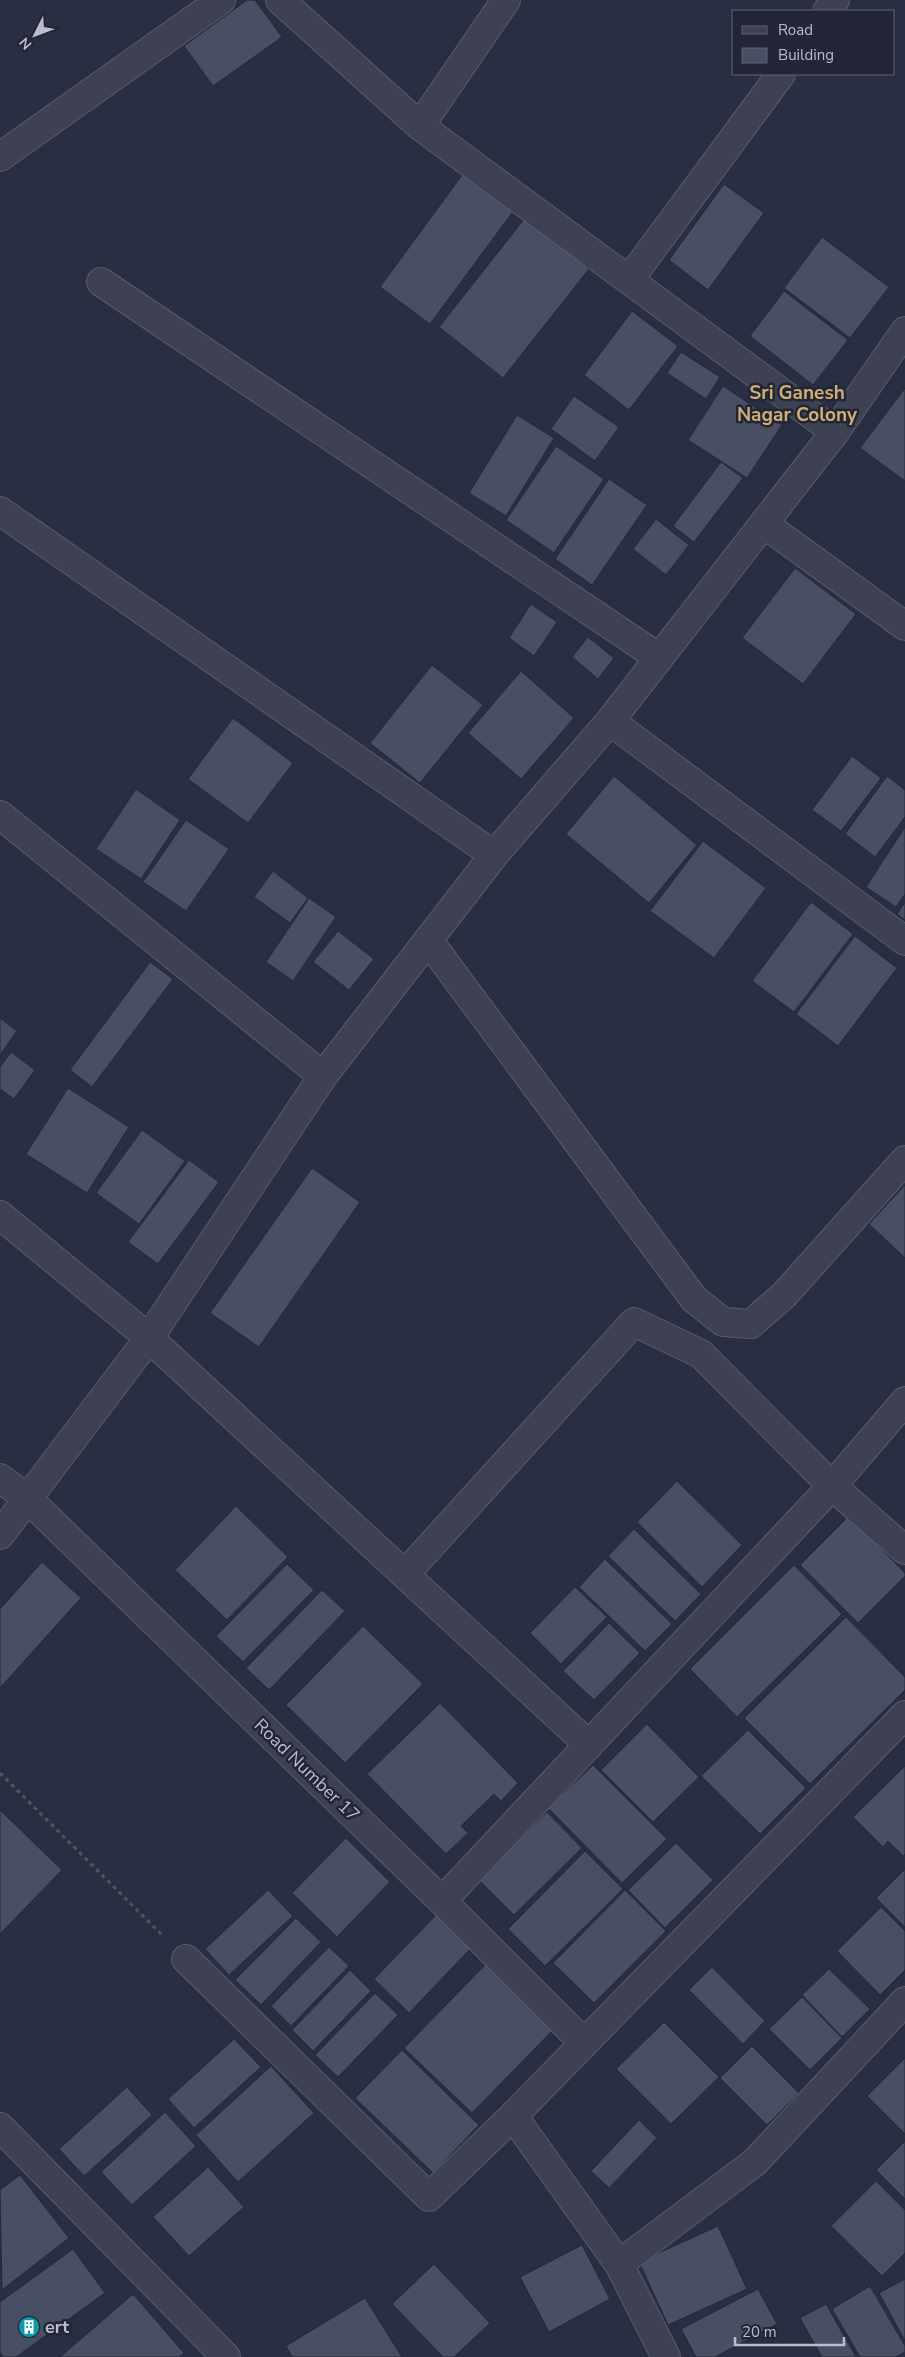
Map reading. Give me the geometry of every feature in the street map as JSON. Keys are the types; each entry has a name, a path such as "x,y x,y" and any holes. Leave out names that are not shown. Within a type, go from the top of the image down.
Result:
{"street":[{"path":"0,157 221,0"},
{"path":"280,0 420,126 835,432"},
{"path":"420,126 506,0"},
{"path":"629,280 780,75"},
{"path":"101,282 658,658"},
{"path":"0,1535 150,1338 323,1076 494,855 610,721 764,524 835,432 905,331"},
{"path":"0,511 494,855"},
{"path":"764,524 905,626"},
{"path":"610,721 905,941"},
{"path":"0,815 323,1076"},
{"path":"428,940 694,1299 723,1322 751,1324 784,1296 905,1160"},
{"path":"0,1215 150,1338 588,1745"},
{"path":"405,1574 634,1322 701,1354 832,1486 905,1550"},
{"path":"442,1901 832,1486 905,1401"},
{"name":"Road Number 17","path":"0,1478 28,1499 442,1901 583,2042"},
{"path":"186,1959 429,2197 513,2116 583,2042 905,1714"},
{"path":"619,2264 755,2162 905,2001"},
{"path":"513,2116 619,2264 666,2357"},
{"path":"1,2130 226,2357"}],"path":[{"path":"0,1773 186,1959"}],"building":[{"path":"247,0 255,0 282,37 213,86 184,46"},
{"path":"465,171 515,209 430,324 380,287"},
{"path":"724,184 764,213 708,290 669,260"},
{"path":"525,218 589,269 503,378 439,327"},
{"path":"822,237 889,287 850,338 784,288"},
{"path":"784,291 848,340 813,385 750,336"},
{"path":"632,311 678,346 629,410 584,375"},
{"path":"681,352 720,377 706,399 667,373"},
{"path":"723,386 782,425 747,478 688,440"},
{"path":"905,388 905,481 860,448"},
{"path":"574,396 619,427 595,461 551,429"},
{"path":"517,415 554,438 506,516 469,493"},
{"path":"556,446 604,479 554,553 506,520"},
{"path":"721,462 743,478 694,542 673,526"},
{"path":"609,479 647,505 592,585 555,559"},
{"path":"656,519 689,545 666,575 633,549"},
{"path":"795,568 856,614 803,684 742,638"},
{"path":"531,604 557,622 534,656 509,638"},
{"path":"588,637 614,658 598,679 572,657"},
{"path":"432,665 483,705 420,783 370,743"},
{"path":"521,671 574,718 521,779 468,733"},
{"path":"233,718 293,763 248,823 188,779"},
{"path":"852,756 881,778 841,831 812,810"},
{"path":"614,776 697,845 649,903 566,834"},
{"path":"887,776 905,790 905,817 875,857 845,834"},
{"path":"136,789 180,820 141,879 96,849"},
{"path":"186,820 229,849 186,911 143,882"},
{"path":"905,827 905,894 896,907 866,887"},
{"path":"703,841 766,888 714,958 650,911"},
{"path":"273,871 308,898 290,923 254,897"},
{"path":"309,898 336,917 293,981 266,962"},
{"path":"811,902 853,934 794,1012 752,981"},
{"path":"905,902 905,920 897,914"},
{"path":"338,931 374,959 349,990 313,962"},
{"path":"855,936 897,968 838,1046 796,1014"},
{"path":"150,962 173,979 92,1087 70,1070"},
{"path":"0,1018 17,1031 0,1055"},
{"path":"11,1052 35,1070 14,1099 0,1089 0,1067"},
{"path":"68,1088 129,1127 87,1193 26,1154"},
{"path":"142,1130 185,1161 139,1224 96,1193"},
{"path":"189,1160 219,1182 158,1264 128,1242"},
{"path":"312,1168 360,1202 259,1347 210,1313"},
{"path":"905,1185 905,1258 869,1224"},
{"path":"677,1481 742,1545 702,1587 637,1522"},
{"path":"236,1506 288,1557 227,1620 175,1570"},
{"path":"849,1516 905,1573 905,1576 858,1623 800,1565"},
{"path":"634,1529 701,1594 675,1621 608,1556"},
{"path":"605,1559 672,1624 645,1651 579,1587"},
{"path":"42,1562 81,1598 0,1688 0,1609"},
{"path":"287,1564 314,1590 243,1662 216,1636"},
{"path":"794,1565 842,1614 737,1717 690,1669"},
{"path":"575,1587 607,1617 561,1664 530,1633"},
{"path":"322,1590 345,1611 269,1690 246,1668"},
{"path":"846,1617 905,1677 905,1690 810,1784 744,1718"},
{"path":"609,1623 640,1653 594,1700 563,1671"},
{"path":"363,1626 423,1684 345,1763 286,1705"},
{"path":"440,1703 518,1783 501,1801 494,1794 461,1826 468,1833 446,1854 367,1774"},
{"path":"647,1724 699,1777 653,1822 601,1770"},
{"path":"748,1730 806,1788 760,1834 701,1776"},
{"path":"593,1765 667,1839 622,1883 548,1808"},
{"path":"905,1766 905,1854 903,1856 888,1841 883,1847 853,1817"},
{"path":"0,1810 62,1870 0,1934"},
{"path":"547,1812 582,1848 514,1915 479,1880"},
{"path":"346,1838 390,1882 337,1937 292,1893"},
{"path":"676,1843 713,1880 665,1928 628,1890"},
{"path":"585,1851 623,1889 545,1966 508,1929"},
{"path":"905,1869 905,1927 876,1898"},
{"path":"268,1890 293,1916 229,1975 205,1949"},
{"path":"625,1890 666,1931 594,2003 553,1963"},
{"path":"881,1907 905,1931 905,1970 880,1995 837,1951"},
{"path":"439,1912 474,1945 409,2013 374,1979"},
{"path":"296,1918 321,1942 261,2005 235,1980"},
{"path":"329,1947 349,1966 291,2026 271,2006"},
{"path":"487,1963 554,2029 472,2113 404,2048"},
{"path":"712,1967 765,2021 743,2044 689,1990"},
{"path":"829,1969 870,2009 842,2037 802,1995"},
{"path":"350,1970 371,1991 313,2051 292,2030"},
{"path":"375,1993 398,2015 338,2077 315,2055"},
{"path":"802,1997 842,2038 810,2070 769,2029"},
{"path":"664,2022 719,2077 671,2124 616,2069"},
{"path":"234,2039 261,2067 194,2128 168,2099"},
{"path":"752,2046 799,2093 767,2125 720,2078"},
{"path":"402,2050 479,2125 433,2173 355,2098"},
{"path":"905,2058 905,2134 867,2096"},
{"path":"271,2066 314,2113 238,2182 196,2135"},
{"path":"127,2087 152,2115 84,2176 59,2149"},
{"path":"165,2112 196,2146 132,2205 101,2172"},
{"path":"639,2120 657,2138 609,2188 591,2171"},
{"path":"905,2141 905,2199 876,2170"},
{"path":"208,2167 244,2207 189,2256 153,2217"},
{"path":"20,2175 69,2238 2,2290 0,2190"},
{"path":"876,2181 905,2210 905,2253 882,2276 831,2226"},
{"path":"718,2226 747,2289 668,2325 639,2262"},
{"path":"582,2245 610,2299 549,2332 520,2277"},
{"name":"ert","path":"73,2249 105,2293 16,2357 3,2357 0,2352 0,2302"},
{"path":"434,2264 490,2323 454,2357 443,2357 392,2304"},
{"path":"905,2279 905,2341 879,2293"},
{"path":"870,2286 905,2346 905,2352 896,2357 860,2357 832,2309"},
{"path":"758,2289 777,2324 715,2357 696,2357 681,2329"},
{"path":"133,2294 184,2353 179,2357 60,2357"},
{"path":"365,2298 402,2357 292,2357 286,2346"},
{"path":"826,2304 856,2357 822,2357 800,2318"}],"place":[{"name":"ert","path":"29,2327"}],"district":[{"name":"Sri Ganesh Nagar Colony","path":"797,403"}]}
